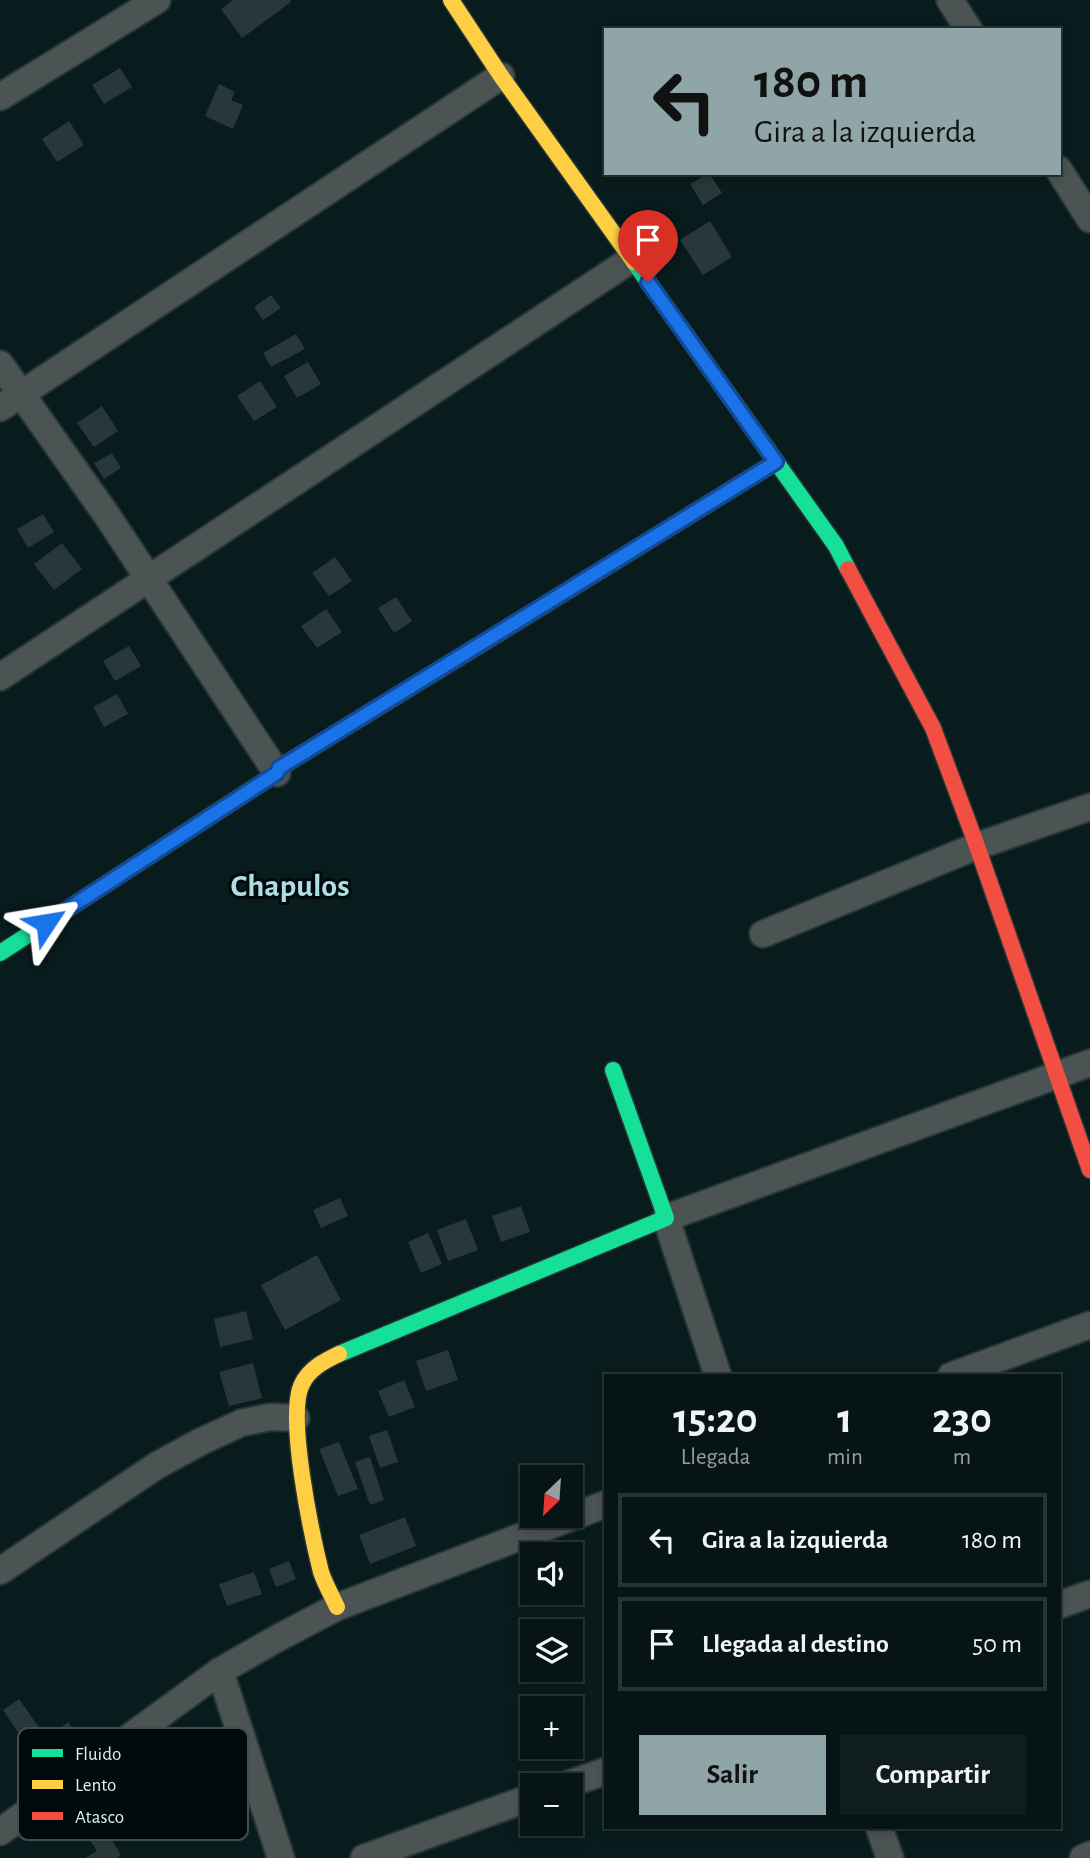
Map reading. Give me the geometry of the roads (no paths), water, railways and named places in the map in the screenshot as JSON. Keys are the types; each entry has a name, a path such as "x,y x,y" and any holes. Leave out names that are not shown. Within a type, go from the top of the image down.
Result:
{"street":[{"path":"0,97 157,0"},
{"path":"451,0 501,76 836,546 926,715 977,846 1090,1170"},
{"path":"950,0 968,28"},
{"path":"11,402 501,76"},
{"path":"1061,173 1090,219"},
{"path":"0,677 632,260"},
{"path":"0,364 11,402 149,579 277,773"},
{"path":"0,953 277,773 279,768 776,462"},
{"path":"763,934 977,846 1090,807"},
{"path":"337,1607 322,1575 301,1469 296,1418 302,1385 320,1362 666,1219 1090,1063"},
{"path":"613,1070 717,1374"},
{"path":"956,1374 1090,1325"},
{"path":"0,1571 156,1465 200,1442 241,1423 270,1417 296,1418"},
{"path":"142,1728 220,1671 337,1607 604,1505"},
{"path":"1061,1604 1090,1594"},
{"path":"220,1671 239,1728"},
{"path":"248,1757 281,1858"},
{"path":"583,1779 604,1772"},
{"path":"364,1858 520,1801"},
{"path":"0,1832 18,1819"},
{"path":"880,1829 890,1858"},
{"path":"1083,1858 1090,1855"}],"district":[{"name":"Chapulos","path":"290,885"}]}
